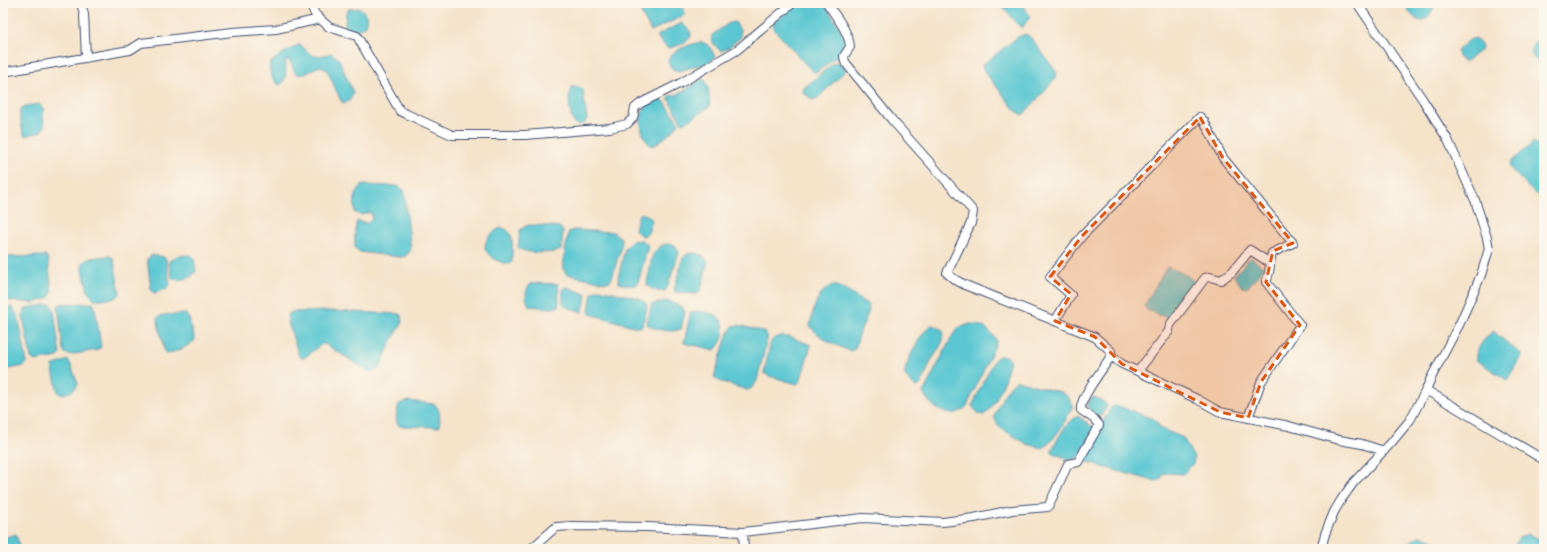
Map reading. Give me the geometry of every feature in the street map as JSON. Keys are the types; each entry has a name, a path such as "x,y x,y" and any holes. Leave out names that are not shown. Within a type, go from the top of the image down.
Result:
{"street":[{"path":"81,3 84,14 86,58"},
{"path":"310,3 314,14 329,27 357,36 400,112 452,135 525,135 610,128 627,124 632,118 636,108 641,103 680,84 737,50 793,3"},
{"path":"531,549 556,527 648,527 743,532 863,518 943,522 974,518 1012,510 1048,507 1068,464 1078,462 1099,425 1094,419 1081,410 1080,406 1084,396 1111,356 1111,351 1095,338 965,285 947,273 971,223 972,211 892,120 845,62 844,56 850,47 850,42 848,36 826,3"},
{"path":"1321,549 1334,512 1341,500 1354,482 1384,451 1410,420 1460,323 1481,275 1488,249 1487,238 1475,200 1448,140 1423,100 1356,3"},
{"path":"3,72 130,50 140,43 233,32 276,29 320,19"},
{"path":"1055,321 1071,295 1050,277 1082,236 1200,117 1204,121 1223,158 1293,243 1272,253 1270,272 1266,282 1300,325 1261,382 1248,418"},
{"path":"1138,371 1169,331 1170,325 1205,278 1210,277 1221,280 1232,272 1250,250 1270,263"},
{"path":"1111,356 1122,364 1197,398 1220,412 1289,426 1384,451"},
{"path":"1426,390 1544,460"},
{"path":"743,532 744,549"}],"highlighted area":[{"path":"1200,117 1223,158 1293,243 1273,251 1266,282 1300,325 1261,382 1248,418 1220,412 1122,364 1095,337 1055,321 1071,294 1050,277 1082,236"}],"water":[{"path":"640,3 681,3 685,13 683,16 651,31 642,15"},
{"path":"799,3 824,3 847,40 846,49 817,72 810,69 773,28 773,24 776,21"},
{"path":"1000,3 1022,3 1030,16 1023,27 1019,26"},
{"path":"1410,3 1429,3 1434,8 1426,18 1419,20 1413,16 1406,6"},
{"path":"360,8 367,17 365,25 358,29 347,27 345,25 346,13 349,9"},
{"path":"735,22 740,30 741,37 722,51 714,44 712,35 729,23"},
{"path":"682,23 690,31 691,36 687,41 680,45 667,48 658,38 658,35"},
{"path":"1026,34 1031,38 1057,73 1054,80 1023,115 1016,111 984,71 982,65 1018,37"},
{"path":"1544,35 1544,67 1531,55 1531,49 1538,39"},
{"path":"1476,38 1481,44 1482,49 1465,62 1458,57 1457,51 1469,40"},
{"path":"702,42 709,46 713,52 715,57 711,61 680,71 670,66 668,61 674,53 692,44"},
{"path":"299,45 308,53 315,56 331,53 339,59 353,93 349,101 344,103 341,101 327,70 321,66 301,75 295,72 289,60 286,60 286,75 280,85 277,84 271,73 270,63 282,54"},
{"path":"835,62 841,63 845,69 844,72 818,98 812,100 803,92 804,88"},
{"path":"701,79 705,80 707,86 710,104 709,107 682,123 669,100 669,96 678,94 694,85"},
{"path":"572,87 580,87 583,90 587,119 584,124 576,125 570,113 569,101 570,90"},
{"path":"659,100 665,102 679,123 674,130 655,145 651,146 644,137 641,118 646,107 650,103"},
{"path":"39,104 43,108 44,128 40,132 25,136 23,133 19,112 25,106"},
{"path":"1534,142 1544,151 1544,192 1540,195 1534,193 1510,168 1510,163"},
{"path":"363,185 398,186 404,190 411,250 406,256 400,257 360,252 355,248 355,230 357,221 367,223 372,219 371,212 361,215 355,213 356,194"},
{"path":"640,214 647,215 652,220 648,233 644,236 640,235 635,230 638,216"},
{"path":"530,225 560,227 563,232 561,250 539,253 518,248 520,230"},
{"path":"501,228 506,229 511,237 512,262 510,264 496,260 489,255 485,249 486,242 490,236"},
{"path":"573,230 613,232 621,238 622,243 610,281 605,282 566,274 564,271 564,255 568,234"},
{"path":"641,240 648,246 638,283 634,286 619,283 618,278 625,248 632,241"},
{"path":"665,244 675,245 679,252 668,286 665,291 660,291 651,288 647,285 647,283 653,254"},
{"path":"695,253 702,255 708,261 701,290 696,294 675,292 674,290 683,258 687,254"},
{"path":"152,255 164,257 166,259 170,285 166,289 154,293 151,289 147,259"},
{"path":"46,256 48,259 52,292 49,298 34,303 3,300 3,257"},
{"path":"177,256 192,256 194,259 196,271 194,274 189,278 172,279 169,261"},
{"path":"112,257 114,261 120,294 112,299 94,299 88,292 82,265 90,258"},
{"path":"1252,258 1264,268 1247,288 1242,287 1234,276 1249,259"},
{"path":"1167,267 1187,276 1196,285 1172,320 1147,310 1144,306"},
{"path":"533,283 558,284 558,307 551,308 529,306 526,293 528,287"},
{"path":"833,285 842,288 868,304 869,311 855,348 851,351 828,341 810,326 816,302 822,292"},
{"path":"567,287 587,295 582,312 566,307 563,304 563,291 564,288"},
{"path":"599,289 639,298 646,303 647,309 642,326 637,327 590,314 589,311 592,293"},
{"path":"668,301 683,308 685,312 681,329 673,331 663,330 653,328 647,324 652,304"},
{"path":"93,303 101,347 97,350 69,355 65,353 63,350 58,306 60,304"},
{"path":"51,304 54,311 60,355 58,357 35,361 31,358 22,313 27,308"},
{"path":"12,307 18,316 27,363 24,366 3,370 3,308"},
{"path":"331,311 400,314 402,324 392,340 379,369 372,372 368,371 325,344 322,344 304,358 299,356 287,315 292,312"},
{"path":"696,311 715,315 720,319 724,326 722,339 715,350 684,343 690,315"},
{"path":"186,314 195,340 181,349 165,353 157,318 163,315"},
{"path":"970,324 979,325 986,328 997,341 967,406 959,412 943,412 934,406 923,393 954,333 958,328"},
{"path":"738,325 762,331 768,336 757,380 753,387 747,390 719,381 714,377 727,336 733,326"},
{"path":"931,325 938,327 943,331 943,340 931,361 921,384 915,387 906,377 905,370 914,348"},
{"path":"1493,331 1522,355 1507,380 1476,360 1479,348 1484,340"},
{"path":"781,336 790,337 811,345 800,382 797,384 769,376 764,373 771,342 772,340"},
{"path":"999,356 1006,356 1010,359 1004,382 989,410 984,415 979,414 972,406 994,360"},
{"path":"68,360 78,384 75,389 70,392 60,394 58,392 52,366"},
{"path":"1017,380 1061,392 1068,397 1073,406 1057,434 1043,448 1027,444 999,427 994,417 1000,401"},
{"path":"1094,397 1103,401 1107,405 1101,416 1093,413 1087,406 1090,399"},
{"path":"409,401 434,404 438,408 440,414 439,427 399,426 396,418 399,404"},
{"path":"1113,406 1121,407 1156,420 1160,428 1183,438 1194,458 1193,464 1183,474 1164,473 1160,480 1154,481 1103,467 1084,460 1110,409"},
{"path":"1078,416 1094,428 1081,455 1071,461 1052,452 1052,450 1065,427"},
{"path":"16,534 20,549 3,549 3,538"},
{"path":"1528,534 1544,541 1544,549 1513,549 1519,538"},
{"path":"1419,536 1432,539 1433,549 1406,549 1410,542"}]}
